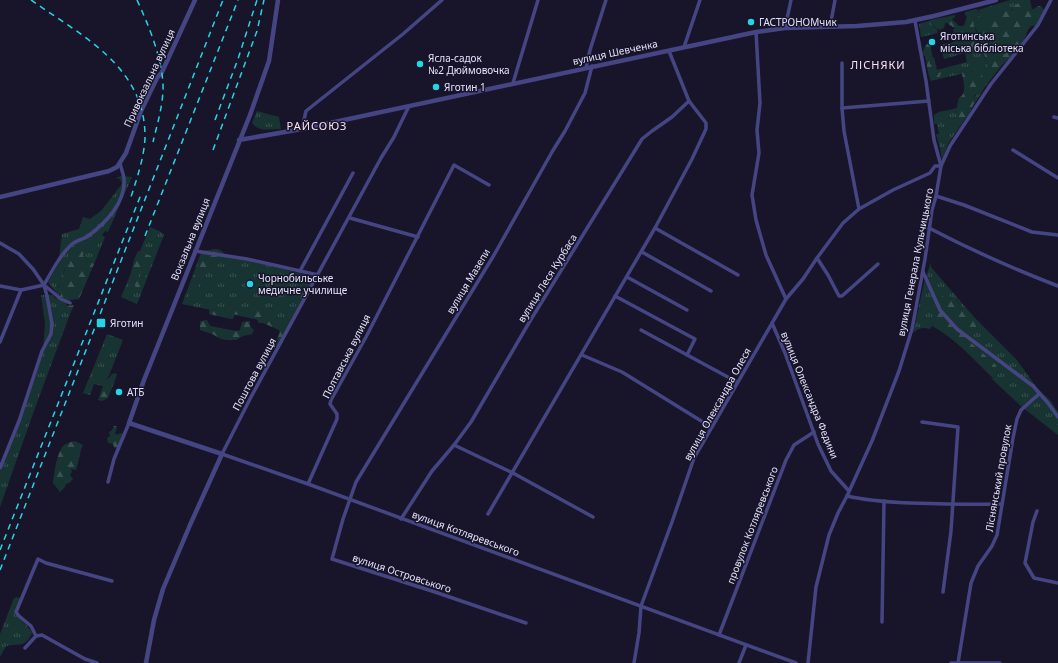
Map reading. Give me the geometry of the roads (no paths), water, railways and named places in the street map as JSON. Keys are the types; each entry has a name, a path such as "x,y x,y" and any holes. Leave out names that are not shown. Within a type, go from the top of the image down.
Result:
{"street":[{"name":"Привокзальна вулиця","path":"120,163 126,153 139,116 150,91 156,78 162,72 195,0"},
{"name":"Вокзальна вулиця","path":"108,482 112,464 240,140 269,61 278,0"},
{"path":"302,129 306,111 324,95 403,34 442,0"},
{"path":"513,84 538,0"},
{"path":"586,68 590,50 606,0"},
{"path":"684,47 700,0"},
{"path":"785,28 791,0"},
{"path":"830,27 835,0"},
{"name":"вулиця Шевченка","path":"240,140 302,129 756,32 785,28 881,25 915,21 996,0"},
{"name":"вулиця Генерала Кульчицького","path":"808,663 816,587 829,535 872,441 899,371 912,329 941,166 950,146 991,84 1038,25 1051,0"},
{"path":"915,21 920,44 934,140 941,166"},
{"path":"756,32 760,103 757,130 759,153 752,195 756,220 766,255 786,298"},
{"path":"488,514 642,252 692,159 706,129 704,119 688,101 669,51"},
{"path":"842,63 842,108 846,145 859,209"},
{"name":"вулиця Мазепи","path":"350,500 356,482 494,255 565,131 585,94 592,66"},
{"name":"вулиця Леся Курбаса","path":"401,519 432,471 471,422 530,321 642,139 672,116 688,101"},
{"path":"842,108 929,101"},
{"name":"Поштова вулиця","path":"146,663 154,620 163,589 222,454 251,397 410,106"},
{"path":"1013,150 1058,178"},
{"path":"0,197 109,172 118,167 120,163"},
{"path":"0,286 22,290 44,284 59,260 73,243 87,237 114,212 120,200 123,189 124,178 120,163"},
{"name":"Полтавська вулиця","path":"308,484 337,419 337,414 330,404 331,400 366,337 454,165 489,185"},
{"name":"вулиця Олександра Олеся","path":"634,663 639,633 641,606 694,458 786,298 803,279 843,223 859,209 893,190 930,173 935,166 941,166"},
{"path":"300,271 353,173"},
{"path":"936,196 964,205 1032,232 1058,235"},
{"path":"350,218 418,237"},
{"path":"655,228 738,276"},
{"path":"929,228 1029,275 1058,286"},
{"path":"0,243 19,254 44,284 61,299 70,303"},
{"path":"195,251 247,259 318,275"},
{"path":"642,252 711,291"},
{"path":"817,258 839,296 842,296 878,264"},
{"path":"923,271 940,310 947,320 988,354 1033,386 1058,417"},
{"path":"627,277 687,310"},
{"path":"0,468 19,421 42,351 51,334 52,324 48,296 44,284"},
{"path":"0,342 22,290"},
{"path":"615,296 695,339 687,355"},
{"name":"вулиця Олександра Федини","path":"772,323 785,353 818,444 832,471 849,491"},
{"path":"641,330 737,382"},
{"path":"582,355 622,372 711,427"},
{"name":"Ліснянський провулок","path":"958,663 971,583 978,566 992,546 997,534 1017,419 1021,410 1040,394"},
{"name":"вулиця Котляревського","path":"129,422 308,484 796,663"},
{"path":"922,422 958,427 948,558 942,592"},
{"name":"провулок Котляревського","path":"719,635 786,460 794,445 814,432"},
{"path":"454,445 513,473 593,517"},
{"path":"847,496 863,500 953,505 1002,504"},
{"name":"вулиця Островського","path":"350,500 332,559 526,623"},
{"path":"882,622 884,501"},
{"path":"1037,511 1033,522 1025,563 1034,578 1058,583"},
{"path":"36,636 31,626 16,612 38,559 46,563 112,580"},
{"path":"24,648 36,636 42,635 85,659 97,663"},
{"path":"739,663 746,645"},
{"path":"952,663 1000,663"}],"railway":[{"path":"31,0 90,41 108,56 123,73 135,92 142,113 145,138 141,162 130,200"},
{"path":"137,0 155,44 163,80 162,104 153,142"},
{"path":"0,570 223,0"},
{"path":"145,236 238,0"},
{"path":"215,120 238,59 257,0"},
{"path":"213,150 257,31 264,0"},
{"path":"0,550 142,192"}],"place":[{"name":"ГАСТРОНОМчик","path":"751,22"},
{"name":"Яготинська міська бібліотека","path":"932,42"},
{"name":"Ясла-садок №2 Дюймовочка","path":"420,64"},
{"name":"Яготин 1","path":"436,87"},
{"name":"Чорнобильське медичне училище","path":"250,284"},
{"name":"Яготин","path":"101,323"},
{"name":"АТБ","path":"119,392"}],"district":[{"name":"ЛІСНЯКИ","path":"878,65"},
{"name":"РАЙСОЮЗ","path":"317,126"}]}
